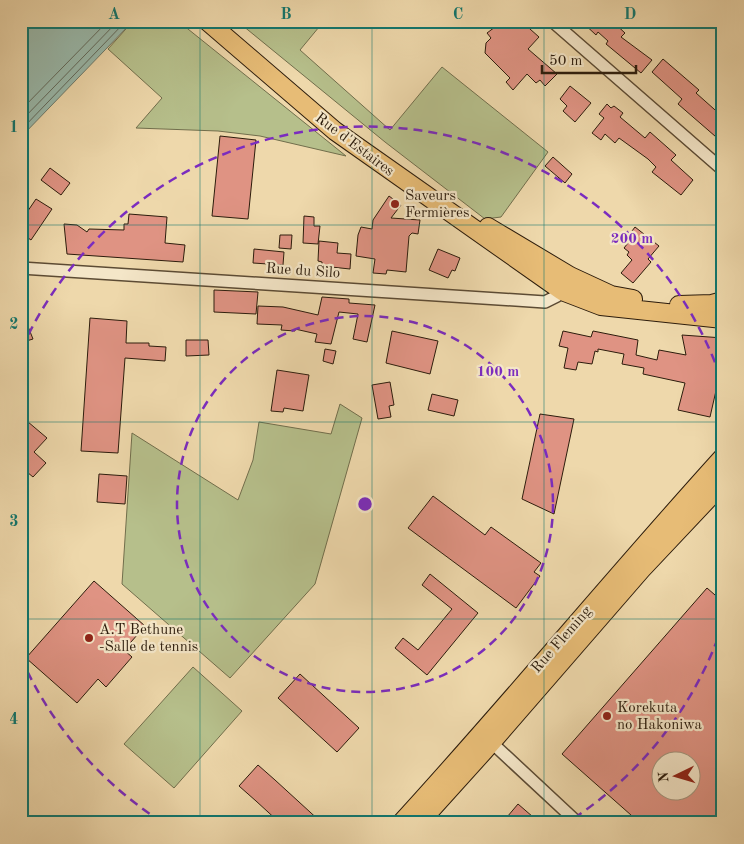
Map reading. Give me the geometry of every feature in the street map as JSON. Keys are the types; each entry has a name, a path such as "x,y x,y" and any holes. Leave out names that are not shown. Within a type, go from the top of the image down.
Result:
{"main road":[{"name":"Rue d'Estaires","path":"207,21 335,131 566,283"},
{"path":"221,21 343,124 601,306 723,319"},
{"path":"566,283 611,295 668,305 712,304 723,301"},
{"name":"Rue Fleming","path":"401,823 457,762 586,611 723,457"},
{"name":"Rue Fleming","path":"419,823 641,570 723,484"}],"street":[{"path":"552,21 723,170"},
{"name":"Rue du Silo","path":"21,268 545,302 566,283"},
{"path":"491,742 578,823"}],"green space":[{"path":"133,21 178,21 346,156 260,136 218,131 136,128 162,98 108,49"},
{"path":"237,21 324,21 300,50 390,130 442,67 548,152 501,217 485,219 385,142"},
{"path":"340,404 362,418 315,584 230,678 122,584 132,433 238,500 253,460 259,422 331,434"},
{"path":"193,667 242,711 174,788 124,744"}],"water":[{"path":"21,21 133,21 21,137"}],"building":[{"path":"503,21 521,21 539,37 528,49 557,74 545,86 540,80 536,83 527,74 513,90 506,82 510,78 485,53 486,43 491,38 487,33"},
{"path":"581,21 612,21 625,33 621,37 652,60 641,73 606,44 608,41 598,32 596,35"},
{"path":"663,59 699,90 696,93 723,117 723,143 678,104 682,99 652,72"},
{"path":"570,86 591,103 575,122 563,111 567,106 560,99"},
{"path":"607,104 611,108 614,106 623,113 620,117 645,138 650,132 676,155 671,160 693,180 681,195 652,172 656,167 648,159 619,138 615,143 605,134 601,140 592,133 604,118 599,114"},
{"path":"220,136 256,140 248,219 212,216"},
{"path":"553,157 572,174 565,183 545,166"},
{"path":"50,168 70,183 61,195 41,180"},
{"path":"389,196 401,205 391,218 420,220 418,234 412,233 409,236 406,272 387,270 386,274 373,273 375,259 356,256 358,235 361,227 372,229 373,220"},
{"path":"36,199 52,209 31,240 21,233 21,221"},
{"path":"129,214 167,217 165,243 185,245 183,262 67,254 64,224 77,225 87,232 89,229 124,230 124,224 128,224"},
{"path":"304,216 314,217 314,226 320,226 318,244 303,243"},
{"path":"635,227 659,246 648,259 651,262 633,283 621,273 632,260 627,255 629,252 624,248 632,238 629,235"},
{"path":"280,235 292,235 291,249 279,248"},
{"path":"319,241 338,243 337,253 351,254 350,269 322,266 322,262 318,261"},
{"path":"254,249 284,252 283,265 253,263"},
{"path":"438,249 460,258 455,271 452,270 448,278 429,270"},
{"path":"214,290 258,292 256,314 214,312"},
{"path":"322,297 349,299 349,303 375,305 367,342 353,339 358,314 339,312 331,344 315,342 317,334 295,329 295,331 281,330 282,325 257,324 258,306 283,307 318,315"},
{"path":"21,309 33,339 23,342 21,336"},
{"path":"90,318 127,321 126,343 149,343 149,346 166,347 165,361 125,358 118,453 81,451"},
{"path":"392,331 438,341 430,374 386,363"},
{"path":"563,331 591,337 593,331 638,340 636,355 657,360 659,350 686,355 682,335 723,338 723,360 710,417 678,410 685,383 643,374 644,368 622,364 624,354 598,349 598,352 595,351 592,364 578,362 576,370 564,368 568,348 559,346"},
{"path":"186,340 208,340 209,355 186,356"},
{"path":"325,349 336,351 333,364 323,361"},
{"path":"277,370 309,375 303,411 284,408 283,412 271,411"},
{"path":"390,382 394,405 389,406 391,417 378,419 372,385"},
{"path":"432,394 458,400 454,416 428,410"},
{"path":"540,414 574,419 554,514 522,499"},
{"path":"21,416 47,438 34,452 46,463 33,477 21,467"},
{"path":"99,474 127,476 125,504 97,502"},
{"path":"433,496 485,535 491,527 541,563 534,572 540,576 516,608 408,528"},
{"path":"430,574 478,613 427,675 395,648 403,638 418,650 452,609 422,585"},
{"name":"A.T Bethune -Salle de tennis","path":"94,581 145,626 124,650 132,657 106,687 98,679 77,703 26,658"},
{"path":"707,588 723,602 723,812 713,823 640,823 562,754"},
{"path":"300,674 359,728 337,752 278,698"},
{"path":"258,765 322,823 280,823 239,786"},
{"path":"518,804 540,823 502,823"}],"place":[{"name":"Saveurs Fermières","path":"395,204"},
{"name":"A.T Bethune -Salle de tennis","path":"89,638"},
{"name":"Korekuta no Hakoniwa","path":"607,716"}]}
